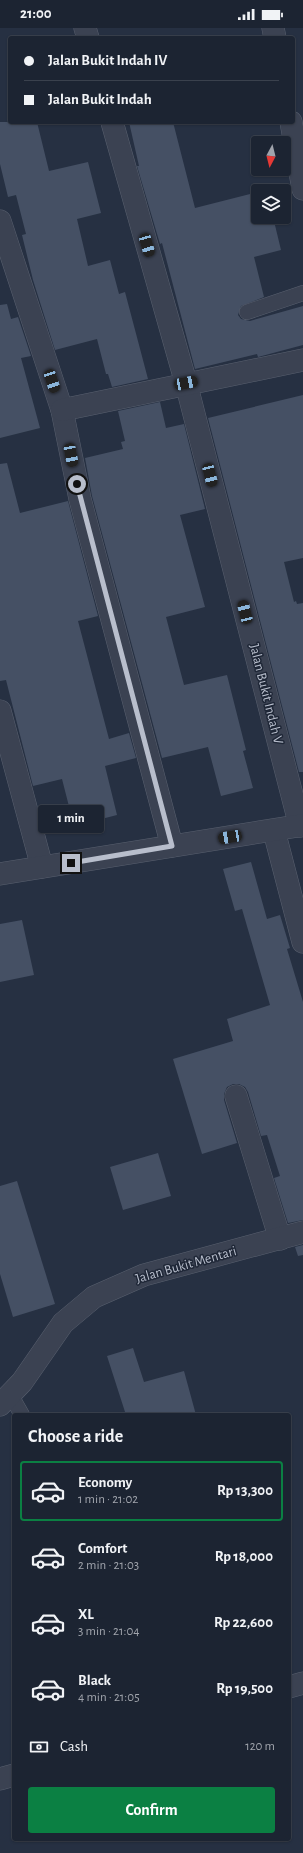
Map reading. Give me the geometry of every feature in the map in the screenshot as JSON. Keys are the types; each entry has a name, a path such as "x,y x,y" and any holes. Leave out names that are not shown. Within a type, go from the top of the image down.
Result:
{"street":[{"name":"Jalan Bukit Indah V","path":"113,124 186,383 301,826"},
{"path":"291,124 303,189"},
{"path":"0,221 62,410 80,500 172,846"},
{"path":"62,410 186,383 303,360"},
{"path":"0,711 42,867"},
{"path":"0,874 301,826"},
{"path":"274,830 303,942"},
{"path":"236,1096 280,1239"},
{"name":"Jalan Bukit Mentari","path":"5,1399 22,1382 63,1323 94,1297 144,1275 303,1232"},
{"path":"291,1686 303,1683"},
{"path":"0,1779 12,1776"}],"lane":[{"path":"247,312 303,293"},
{"path":"5,1399 20,1413"}],"building":[{"path":"0,122 8,122 8,124 37,124 49,171 88,162 101,213 77,219 88,266 110,260 119,294 125,292 148,379 112,387 108,374 106,374 97,339 55,350 33,280 22,235 26,234 16,195 8,197 0,164"},
{"path":"129,124 174,124 195,208 251,194 251,224 275,224 281,250 254,257 264,297 241,306 238,315 241,319 250,321 303,306 303,345 258,357 257,354 195,369 162,243 160,244 137,166 139,166"},
{"path":"7,304 11,319 18,317 31,356 21,358 40,428 0,438 0,305"},
{"path":"303,395 303,558 284,562 294,602 296,601 297,604 303,603 303,772 299,772 208,418"},
{"path":"160,402 166,428 184,424 205,509 180,515 205,607 166,617 184,685 227,675 246,750 243,751 253,788 221,796 208,747 162,758 92,496 85,458 123,449 121,442 125,441 118,411"},
{"path":"7,463 20,513 68,501 98,616 78,621 109,739 129,733 136,758 105,766 117,815 74,826 62,779 33,786 6,680 0,681 0,464"},
{"path":"251,862 267,919 280,915 290,948 287,949 303,1002 303,1220 288,1223 274,1178 280,1176 267,1135 261,1136 248,1092 245,1087 239,1084 233,1084 227,1087 224,1094 224,1100 237,1143 202,1154 173,1059 233,1041 227,1019 270,1005 242,909 235,911 223,869"},
{"path":"22,920 34,975 0,982 0,924"},
{"path":"158,1153 171,1196 123,1210 110,1167"},
{"path":"17,1181 55,1304 13,1317 0,1274 0,1186"},
{"path":"303,1245 303,1255 298,1256 295,1247"},
{"path":"133,1348 144,1382 184,1371 195,1413 125,1413 107,1356"}],"route":[{"path":"71,863 172,846 77,484"}]}
